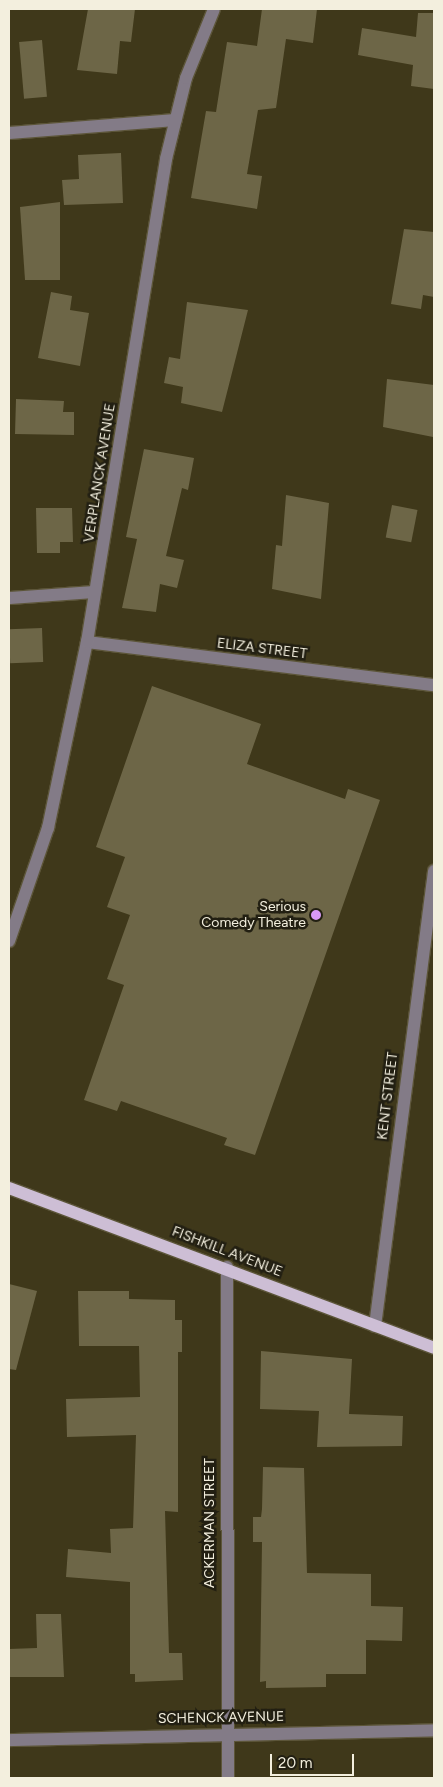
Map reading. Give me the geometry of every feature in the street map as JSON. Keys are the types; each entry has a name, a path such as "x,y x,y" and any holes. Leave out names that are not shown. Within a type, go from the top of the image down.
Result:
{"main road":[{"name":"FISHKILL AVENUE","path":"9,1188 227,1268 434,1348"}],"street":[{"name":"VERPLANCK AVENUE","path":"9,941 48,828 87,642 175,120 186,78 214,9"},
{"path":"9,133 175,120"},
{"path":"9,598 95,592"},
{"name":"ELIZA STREET","path":"87,642 434,685"},
{"name":"KENT STREET","path":"375,1326 434,871"},
{"name":"ACKERMAN STREET","path":"227,1268 228,1778"},
{"name":"SCHENCK AVENUE","path":"9,1740 227,1732 434,1730"}],"building":[{"path":"88,9 135,9 131,42 120,41 117,74 77,70"},
{"path":"262,9 317,9 313,43 286,39 276,108 258,110 247,174 262,176 257,209 191,198 206,111 216,112 227,42 257,46"},
{"path":"418,13 434,13 434,89 411,86 413,65 358,55 362,28 416,37"},
{"path":"42,40 47,97 24,99 19,42"},
{"path":"121,153 123,203 64,205 62,180 79,179 78,155"},
{"path":"60,202 60,280 25,280 20,207"},
{"path":"404,229 434,232 434,297 423,295 421,309 391,304"},
{"path":"51,292 72,296 70,310 89,313 80,366 38,358"},
{"path":"187,302 248,310 222,412 181,403 183,387 164,383 169,357 180,359"},
{"path":"387,379 434,385 433,437 383,427"},
{"path":"16,399 64,401 63,412 74,412 74,435 15,434"},
{"path":"144,449 194,458 188,490 182,488 166,556 184,560 177,588 160,584 156,612 122,608 137,539 126,537"},
{"path":"286,495 329,503 321,599 272,589 276,545 282,546"},
{"path":"392,505 418,510 411,542 386,537"},
{"path":"36,508 72,508 73,542 60,542 60,553 37,553"},
{"path":"42,628 43,662 10,663 9,629"},
{"path":"152,686 261,724 247,764 345,799 348,789 380,800 255,1155 224,1145 227,1138 121,1101 117,1111 84,1100 124,985 107,979 130,915 107,907 125,857 96,847"},
{"path":"9,1284 37,1291 16,1370 9,1369"},
{"path":"78,1291 129,1291 129,1299 175,1300 175,1320 182,1320 182,1352 178,1352 178,1512 165,1511 169,1653 182,1653 183,1680 135,1682 135,1674 130,1674 130,1582 66,1577 68,1549 111,1553 110,1529 133,1528 136,1435 67,1437 66,1399 140,1397 139,1346 79,1346"},
{"path":"261,1351 352,1359 349,1414 403,1416 402,1446 317,1447 319,1411 260,1409"},
{"path":"263,1467 304,1468 307,1573 371,1574 371,1606 403,1607 402,1641 366,1640 366,1674 326,1674 326,1687 266,1688 266,1681 260,1682 262,1542 253,1542 253,1517 261,1517"},
{"path":"36,1614 61,1614 64,1677 9,1677 9,1649 37,1648"}],"place":[{"name":"Serious Comedy Theatre","path":"316,915"}]}
